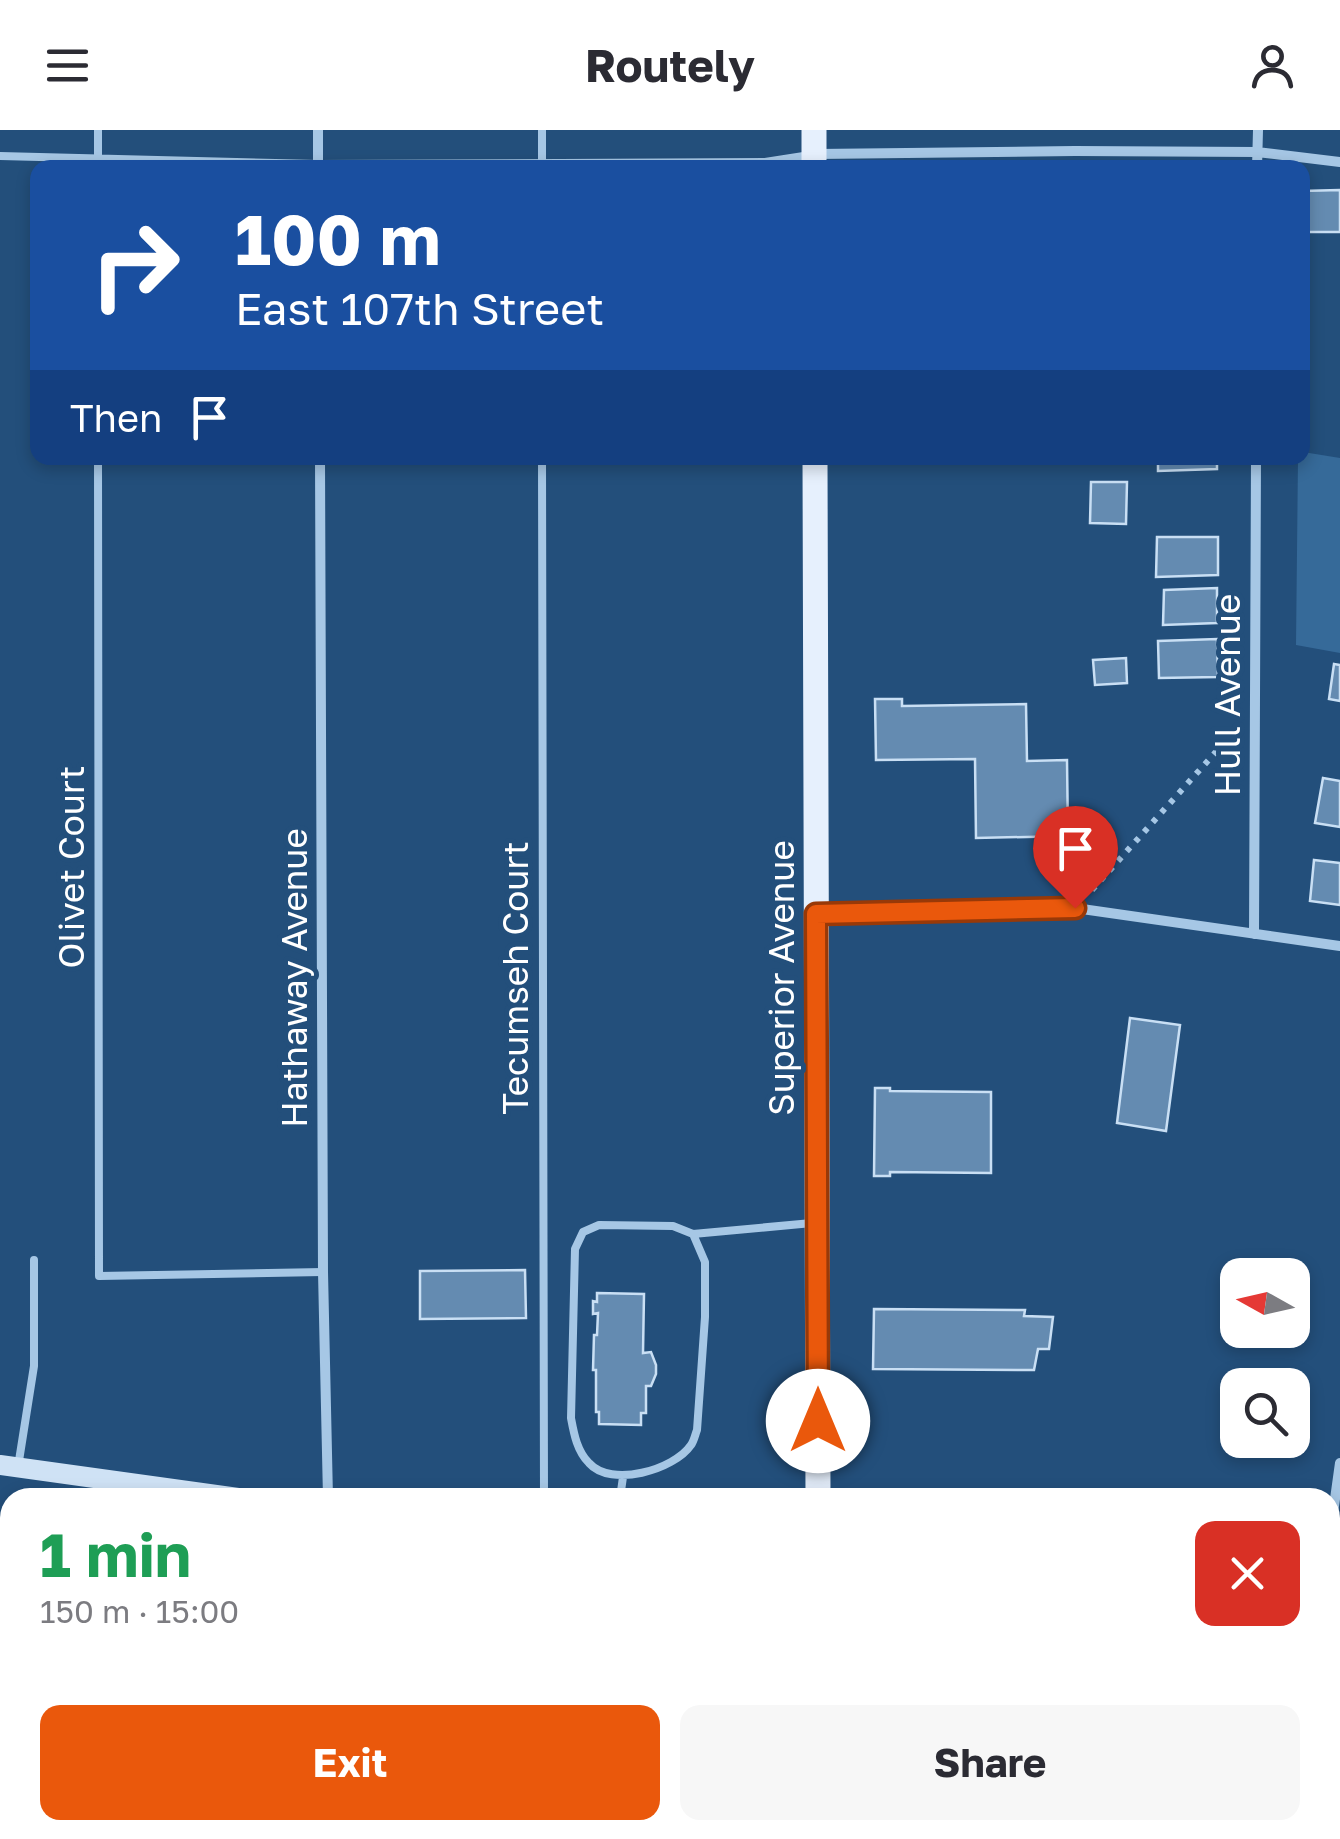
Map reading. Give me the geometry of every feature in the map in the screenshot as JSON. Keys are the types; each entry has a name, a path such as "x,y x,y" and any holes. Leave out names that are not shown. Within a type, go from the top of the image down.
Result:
{"main road":[{"name":"Superior Avenue","path":"815,465 818,1488"},
{"path":"9,1466 126,1488"}],"street":[{"path":"318,130 318,160"},
{"path":"1258,130 1258,160"},
{"path":"814,151 1258,152 1340,162"},
{"name":"Hathaway Avenue","path":"320,465 323,1272 328,1488"},
{"name":"Hull Avenue","path":"1254,934 1256,465"},
{"path":"816,914 1075,908 1340,946"}],"lane":[{"path":"98,130 98,160"},
{"path":"542,130 542,160"},
{"path":"774,160 814,151"},
{"path":"0,156 49,160"},
{"name":"Olivet Court","path":"98,465 98,1276 323,1272"},
{"name":"Tecumseh Court","path":"542,465 544,1488"},
{"path":"694,1234 705,1262 698,1430 690,1447 649,1470 623,1477 600,1472 588,1463 577,1443 571,1418 574,1249 584,1232 598,1225 673,1226 694,1234 817,1222"},
{"path":"9,1466 34,1366 34,1260"},
{"path":"621,1488 623,1477"}],"path":[{"path":"1091,891 1231,735"}],"shaded area":[{"path":"1310,453 1340,458 1340,653 1296,645 1298,465 1310,465"}],"building":[{"path":"1340,190 1340,232 1310,232 1310,191"},
{"path":"1158,465 1217,465 1217,469 1158,471"},
{"path":"1091,482 1127,482 1126,524 1090,523"},
{"path":"1157,537 1218,537 1218,575 1156,577"},
{"path":"1217,588 1217,623 1163,625 1164,590"},
{"path":"1217,639 1218,677 1159,678 1158,641"},
{"path":"1126,658 1127,683 1095,685 1093,660"},
{"path":"1334,664 1340,665 1340,701 1329,699"},
{"path":"875,699 902,699 902,706 1026,704 1027,761 1067,760 1068,836 976,838 975,759 876,760"},
{"path":"1323,778 1340,781 1340,827 1315,823"},
{"path":"1314,860 1340,863 1340,905 1310,901"},
{"path":"1130,1018 1180,1025 1166,1131 1117,1123"},
{"path":"875,1088 991,1092 991,1173 890,1172 890,1176 874,1176"},
{"path":"525,1270 526,1318 420,1319 420,1271"},
{"path":"597,1293 644,1294 643,1353 651,1352 656,1374 651,1386 646,1386 646,1413 641,1413 641,1425 599,1424 593,1370 598,1313 593,1314 593,1301 597,1302"},
{"path":"874,1309 1025,1310 1024,1316 1053,1317 1049,1349 1038,1349 1034,1370 873,1369"}],"route":[{"path":"818,1421 816,914 1075,908"}]}
